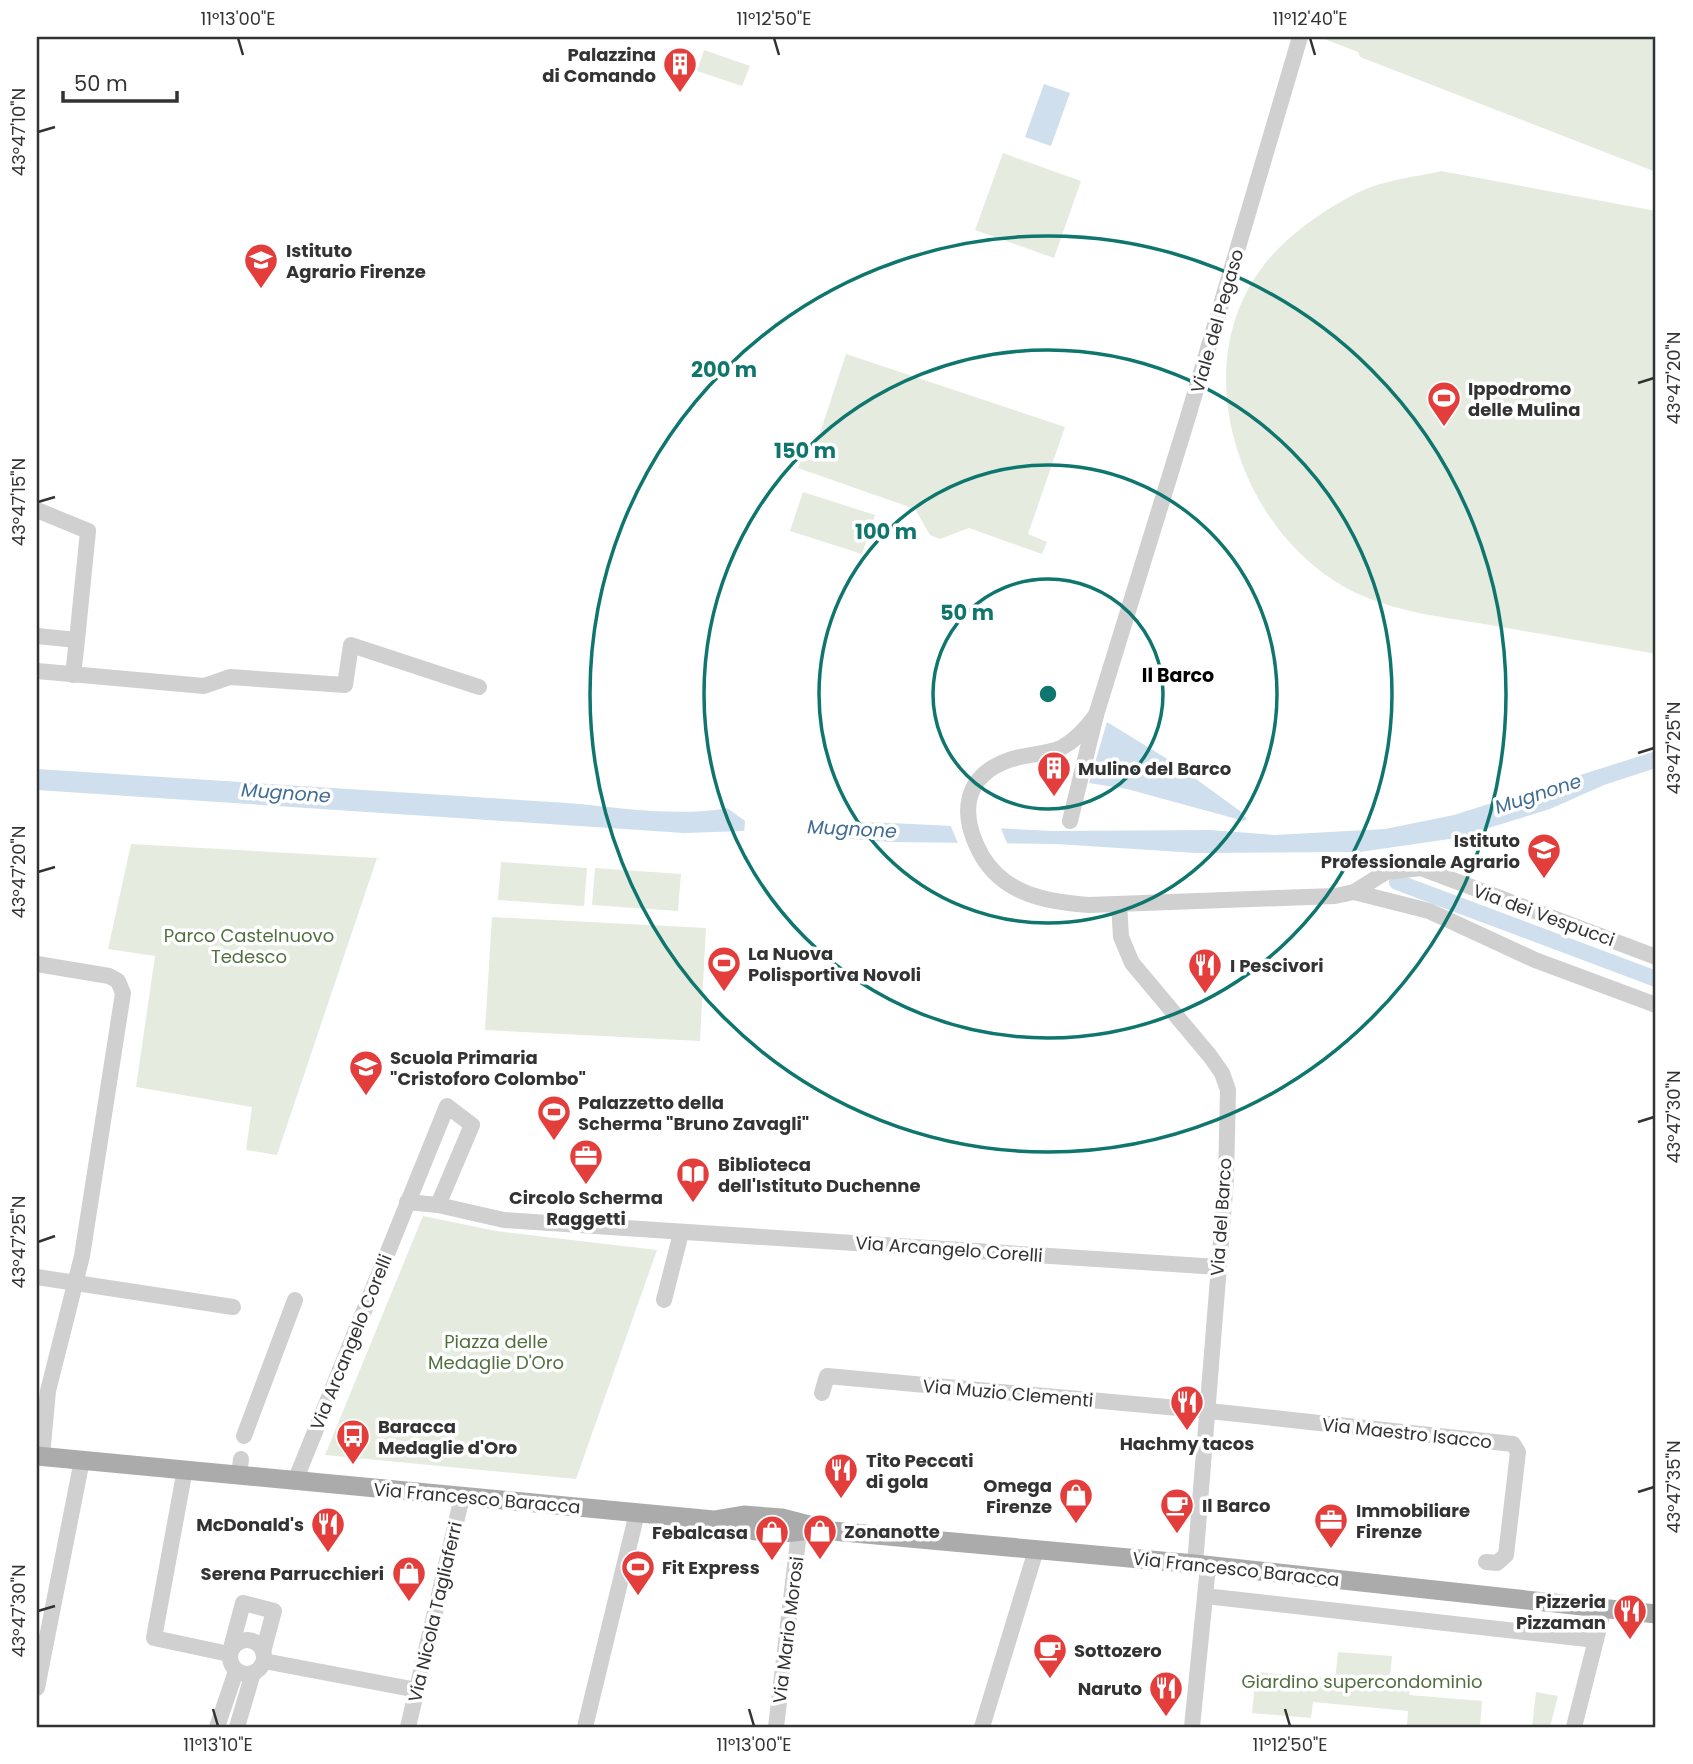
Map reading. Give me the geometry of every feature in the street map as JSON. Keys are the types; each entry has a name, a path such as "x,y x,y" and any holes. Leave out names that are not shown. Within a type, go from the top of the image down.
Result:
{"main road":[{"name":"Via Francesco Baracca","path":"39,1456 186,1469 240,1467 295,1481 714,1520 744,1515 788,1519 808,1531 1201,1565 1656,1614"}],"street":[{"name":"Viale del Pegaso","path":"1095,716 1132,604 1300,37"},
{"path":"37,510 88,531 73,675"},
{"path":"37,636 76,639"},
{"path":"37,671 204,686 230,677 345,685 351,645 479,687"},
{"path":"1070,821 1095,716"},
{"name":"Via dei Vespucci","path":"1095,716 1080,735 1059,749 1018,757 994,767 981,777 968,799 966,817 988,866 1007,884 1040,898 1089,905 1335,896 1354,892 1386,872 1420,868 1656,957"},
{"name":"Via dei Vespucci","path":"1354,892 1429,911 1535,960 1656,1005"},
{"name":"Via del Barco","path":"1119,904 1121,937 1132,963 1222,1073 1228,1090 1226,1179 1207,1411 1201,1565 1205,1596 1192,1727"},
{"path":"37,964 109,976 118,981 122,990 76,1283 48,1391 39,1456"},
{"name":"Via Arcangelo Corelli","path":"295,1481 447,1106 472,1125 438,1205"},
{"name":"Via Arcangelo Corelli","path":"407,1202 438,1205 504,1220 1218,1266"},
{"path":"664,1300 681,1233"},
{"path":"37,1277 233,1307"},
{"path":"244,1436 295,1300"},
{"name":"Via Muzio Clementi","path":"822,1392 827,1376 1207,1411"},
{"name":"Via Maestro Isacco","path":"1207,1411 1513,1444 1518,1452 1506,1555 1497,1563 1486,1562"},
{"path":"37,1688 43,1621 82,1460"},
{"path":"186,1469 154,1638 230,1651"},
{"name":"Via Nicola Tagliaferri","path":"408,1727 462,1497"},
{"path":"584,1727 637,1513"},
{"name":"Via Mario Morosi","path":"776,1727 808,1531"},
{"path":"982,1727 1036,1550"},
{"name":"Via Francesco Baracca","path":"1205,1596 1597,1640"},
{"path":"217,1727 236,1671 230,1651 243,1603 274,1611 260,1662 237,1727"},
{"path":"1574,1727 1604,1608"},
{"path":"230,1651 242,1640 255,1642 260,1662"},
{"path":"236,1671 260,1662 418,1690"}],"green space":[{"path":"1319,37 1656,37 1656,172 1360,57 1358,52"},
{"path":"704,50 750,66 742,86 697,71"},
{"path":"1003,153 1081,181 1054,258 975,230"},
{"name":"Ippodromo delle Mulina","path":"1441,171 1656,211 1656,654 1429,615 1370,599 1333,580 1299,552 1270,518 1248,478 1233,436 1226,391 1229,347 1241,304 1264,265 1295,233 1359,192 1378,184"},
{"path":"846,354 1065,427 1028,534 1047,542 1042,554 969,528 940,539 930,535 915,509 798,468 802,458 811,460"},
{"path":"803,492 875,515 862,554 790,531"},
{"name":"Parco Castelnuovo Tedesco","path":"131,844 377,858 277,1155 246,1150 252,1107 136,1087 155,956 108,949"},
{"path":"501,862 587,868 584,906 498,900"},
{"path":"595,868 681,874 678,911 592,905"},
{"path":"492,917 706,928 700,1041 485,1030"},
{"name":"Piazza delle Medaglie D'Oro","path":"423,1216 496,1231 657,1250 576,1479 325,1455"},
{"name":"Giardino supercondominio","path":"1338,1652 1392,1656 1389,1686 1410,1688 1409,1695 1482,1701 1480,1727 1407,1725 1408,1711 1313,1702 1311,1718 1252,1713 1256,1672 1335,1679"},
{"path":"1536,1692 1558,1696 1550,1727 1532,1727"}],"water":[{"path":"1044,84 1070,93 1051,146 1025,137"},
{"path":"1107,722 1174,763 1247,819 1244,821 1127,789 1089,783"},
{"name":"Mugnone","path":"1656,751 1656,768 1604,785 1550,809 1456,838 1360,852 1197,853 1056,844 891,842 745,831 684,833 37,790 37,769 568,803 649,811 689,812 729,808 747,820 891,823 1054,831 1210,830 1274,835 1385,829 1454,815"}],"pier":[{"path":"723,805 731,805 748,817 841,819 840,842 744,835 745,821"},
{"path":"949,822 1000,826 1009,848 960,848"}],"waterway":[{"path":"1397,882 1656,979"}],"place":[{"name":"Palazzina di Comando","path":"680,94"},
{"name":"Istituto Agrario Firenze","path":"261,290"},
{"name":"Ippodromo delle Mulina","path":"1444,428"},
{"name":"Mulino del Barco","path":"1054,798"},
{"name":"Istituto Professionale Agrario","path":"1544,880"},
{"name":"La Nuova Polisportiva Novoli","path":"724,993"},
{"name":"I Pescivori","path":"1205,995"},
{"name":"Scuola Primaria \"Cristoforo Colombo\"","path":"366,1097"},
{"name":"Palazzetto della Scherma \"Bruno Zavagli\"","path":"554,1142"},
{"name":"Circolo Scherma Raggetti","path":"586,1186"},
{"name":"Biblioteca dell'Istituto Duchenne","path":"693,1204"},
{"name":"Hachmy tacos","path":"1187,1432"},
{"name":"Baracca Medaglie d'Oro","path":"353,1466"},
{"name":"Tito Peccati di gola","path":"841,1500"},
{"name":"Omega Firenze","path":"1076,1525"},
{"name":"Il Barco","path":"1177,1535"},
{"name":"Immobiliare Firenze","path":"1331,1550"},
{"name":"McDonald's","path":"328,1554"},
{"name":"Zonanotte","path":"820,1561"},
{"name":"Febalcasa","path":"772,1562"},
{"name":"Fit Express","path":"638,1597"},
{"name":"Serena Parrucchieri","path":"409,1603"},
{"name":"Pizzeria Pizzaman","path":"1630,1641"},
{"name":"Sottozero","path":"1050,1680"},
{"name":"Naruto","path":"1166,1718"}],"district":[{"name":"Il Barco","path":"1178,675"}]}
